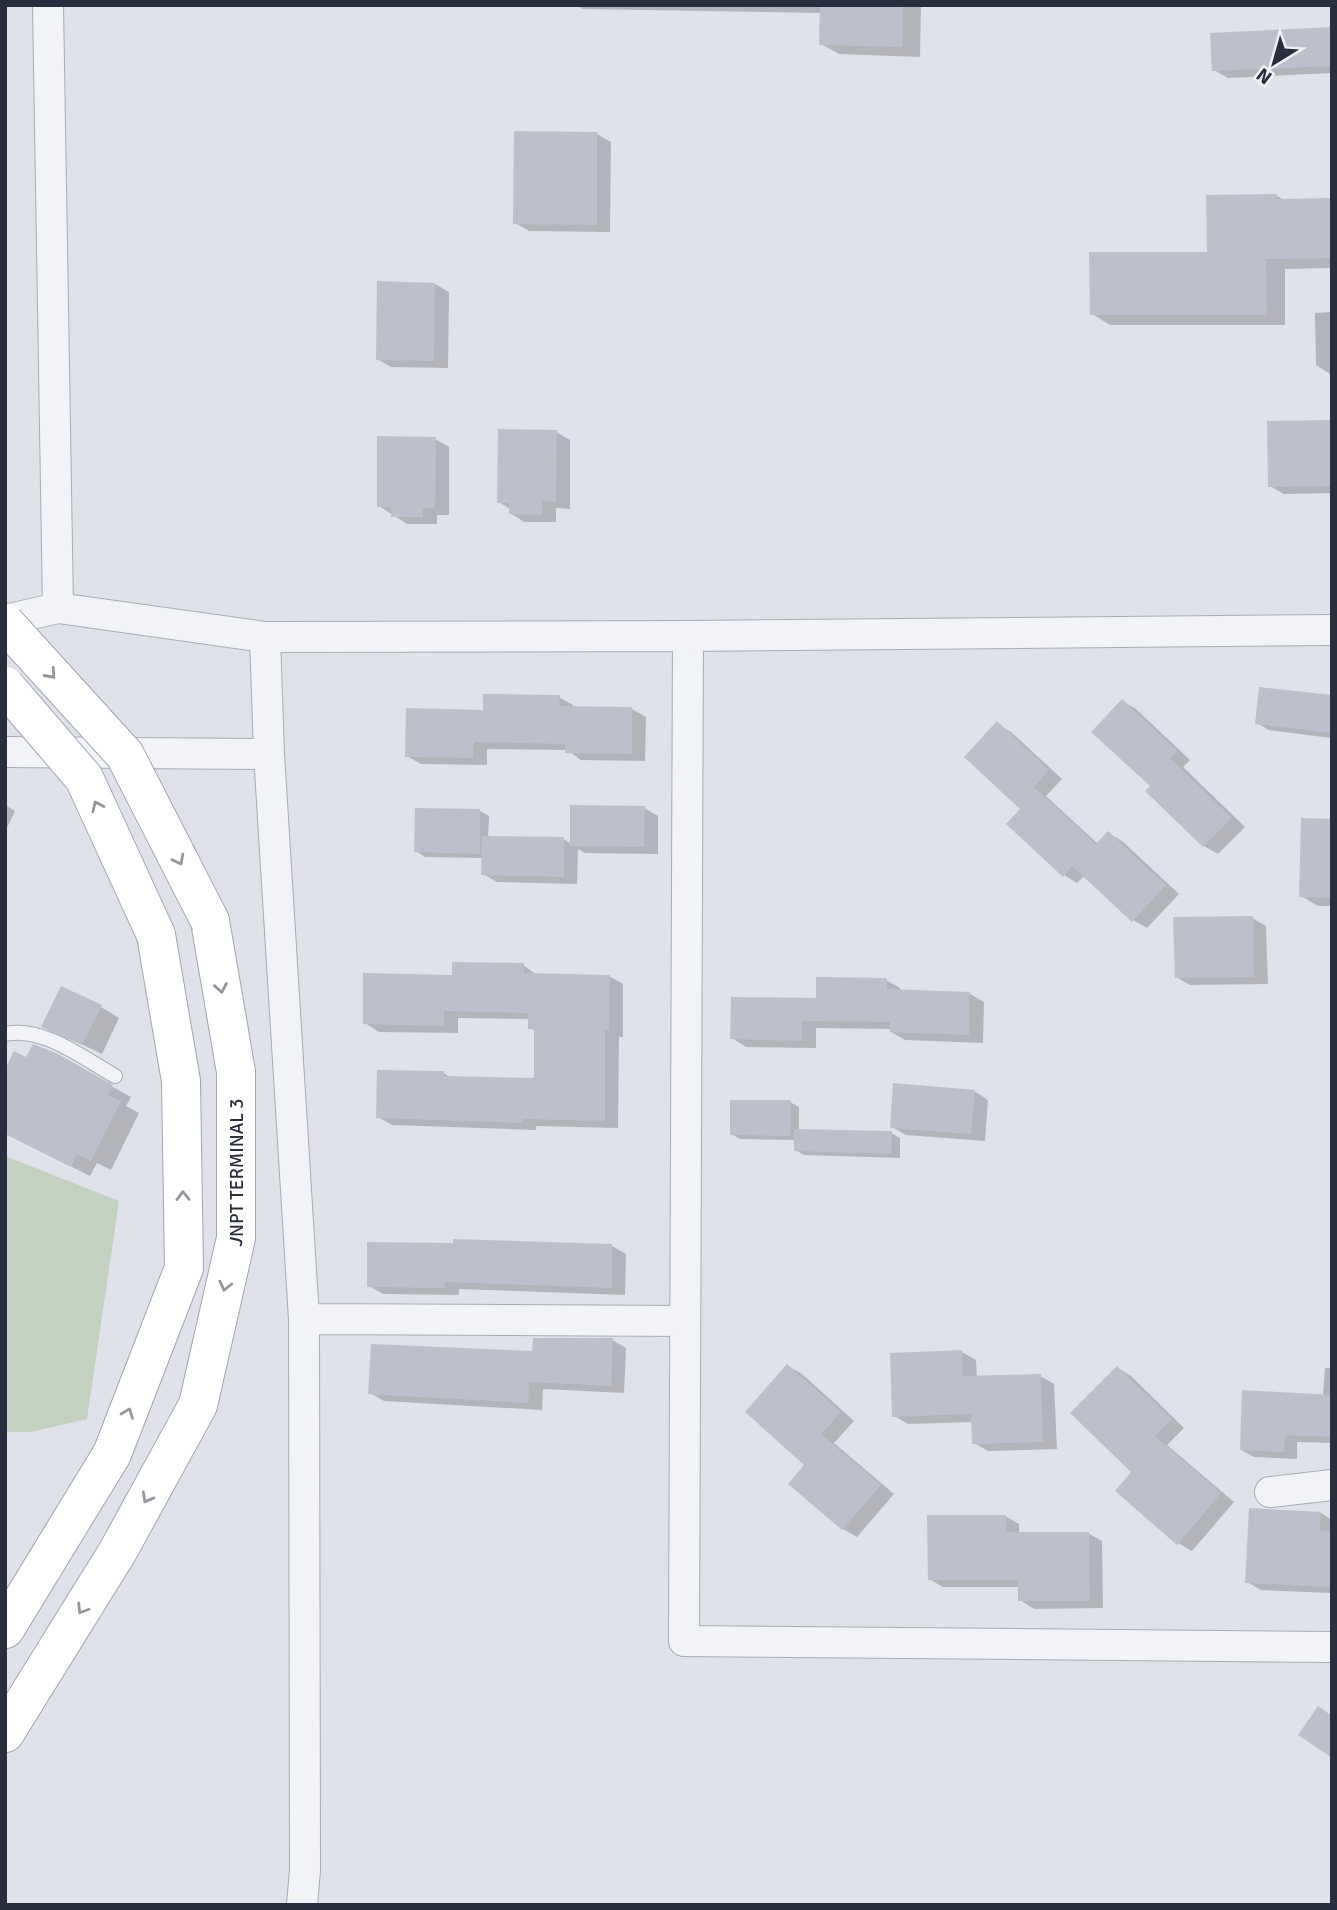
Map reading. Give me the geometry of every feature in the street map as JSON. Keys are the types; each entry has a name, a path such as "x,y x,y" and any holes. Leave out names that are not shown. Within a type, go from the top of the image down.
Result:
{"main road":[{"name":"JNPT TERMINAL 3","path":"5,622 125,755 210,921 236,1072 236,1238 198,1405 118,1551 5,1733"},
{"path":"5,686 84,778 156,935 181,1081 184,1268 112,1454 5,1629"}],"street":[{"path":"48,5 58,608"},
{"path":"5,622 58,608 265,636 688,636 1332,630"},
{"path":"265,636 269,754 304,1319 306,1870 302,1905"},
{"path":"688,636 684,1641 1332,1647"},
{"path":"5,752 269,754"},
{"path":"304,1319 685,1321"},
{"path":"1270,1492 1332,1485"}],"lane":[{"path":"5,1034 20,1031 50,1040 115,1076"}],"green space":[{"path":"5,1156 119,1201 87,1419 31,1432 5,1432"}],"building":[{"path":"820,5 903,5 902,47 819,45"},
{"path":"1332,27 1332,66 1212,71 1210,33"},
{"path":"514,131 597,132 597,225 513,224"},
{"path":"1277,194 1277,199 1332,198 1332,258 1266,259 1267,315 1090,315 1089,252 1207,252 1206,195"},
{"path":"377,281 435,283 434,361 376,360"},
{"path":"1332,420 1332,486 1268,487 1267,421"},
{"path":"498,429 557,430 556,502 542,501 542,515 509,514 509,503 497,503"},
{"path":"377,436 436,437 435,508 423,508 423,517 391,517 391,507 377,507"},
{"path":"1259,687 1332,695 1332,733 1255,724"},
{"path":"483,694 560,695 559,706 632,707 632,754 565,753 565,744 474,742 473,758 405,757 406,708 483,710"},
{"path":"1122,699 1177,751 1170,758 1232,818 1203,847 1145,791 1150,786 1091,732"},
{"path":"997,721 1049,770 1034,787 1096,844 1108,831 1166,885 1132,922 1072,866 1063,877 1006,824 1020,809 964,757"},
{"path":"570,805 645,806 644,847 570,846"},
{"path":"415,808 480,809 480,854 414,852"},
{"path":"1301,818 1332,819 1332,898 1299,897"},
{"path":"482,836 564,837 564,877 481,875"},
{"path":"1253,916 1254,977 1175,978 1173,917"},
{"path":"452,962 524,963 524,973 610,975 609,1030 605,1030 605,1121 523,1119 523,1123 376,1118 377,1070 444,1071 444,1076 534,1078 534,1029 528,1029 528,1013 444,1011 444,1026 363,1024 363,973 452,975"},
{"path":"816,977 887,978 887,989 970,992 969,1035 890,1032 890,1022 802,1021 802,1041 730,1039 731,997 816,998"},
{"path":"61,986 102,1005 82,1045 41,1027"},
{"path":"33,1044 58,1054 113,1085 108,1095 121,1101 91,1161 77,1154 71,1167 5,1134 5,1070 14,1051 26,1057"},
{"path":"893,1083 975,1090 971,1134 890,1128"},
{"path":"730,1100 791,1100 790,1136 730,1135"},
{"path":"794,1129 892,1131 891,1154 794,1151"},
{"path":"453,1239 612,1244 612,1288 445,1282 445,1288 367,1287 367,1242 453,1243"},
{"path":"533,1338 613,1338 611,1386 529,1382 528,1403 368,1394 371,1344 532,1351"},
{"path":"962,1350 963,1376 1041,1374 1043,1442 972,1444 971,1414 892,1417 890,1353"},
{"path":"787,1364 841,1412 821,1434 881,1485 842,1530 788,1484 804,1465 745,1412"},
{"path":"1117,1366 1172,1419 1155,1436 1221,1493 1177,1545 1115,1491 1131,1472 1070,1413"},
{"path":"1242,1390 1332,1395 1332,1437 1285,1435 1284,1452 1240,1450"},
{"path":"1249,1508 1321,1512 1320,1530 1332,1531 1332,1587 1245,1583"},
{"path":"927,1515 1006,1515 1006,1532 1089,1532 1090,1601 1018,1601 1018,1580 928,1580"},
{"path":"1318,1706 1332,1716 1332,1758 1298,1735"}]}
